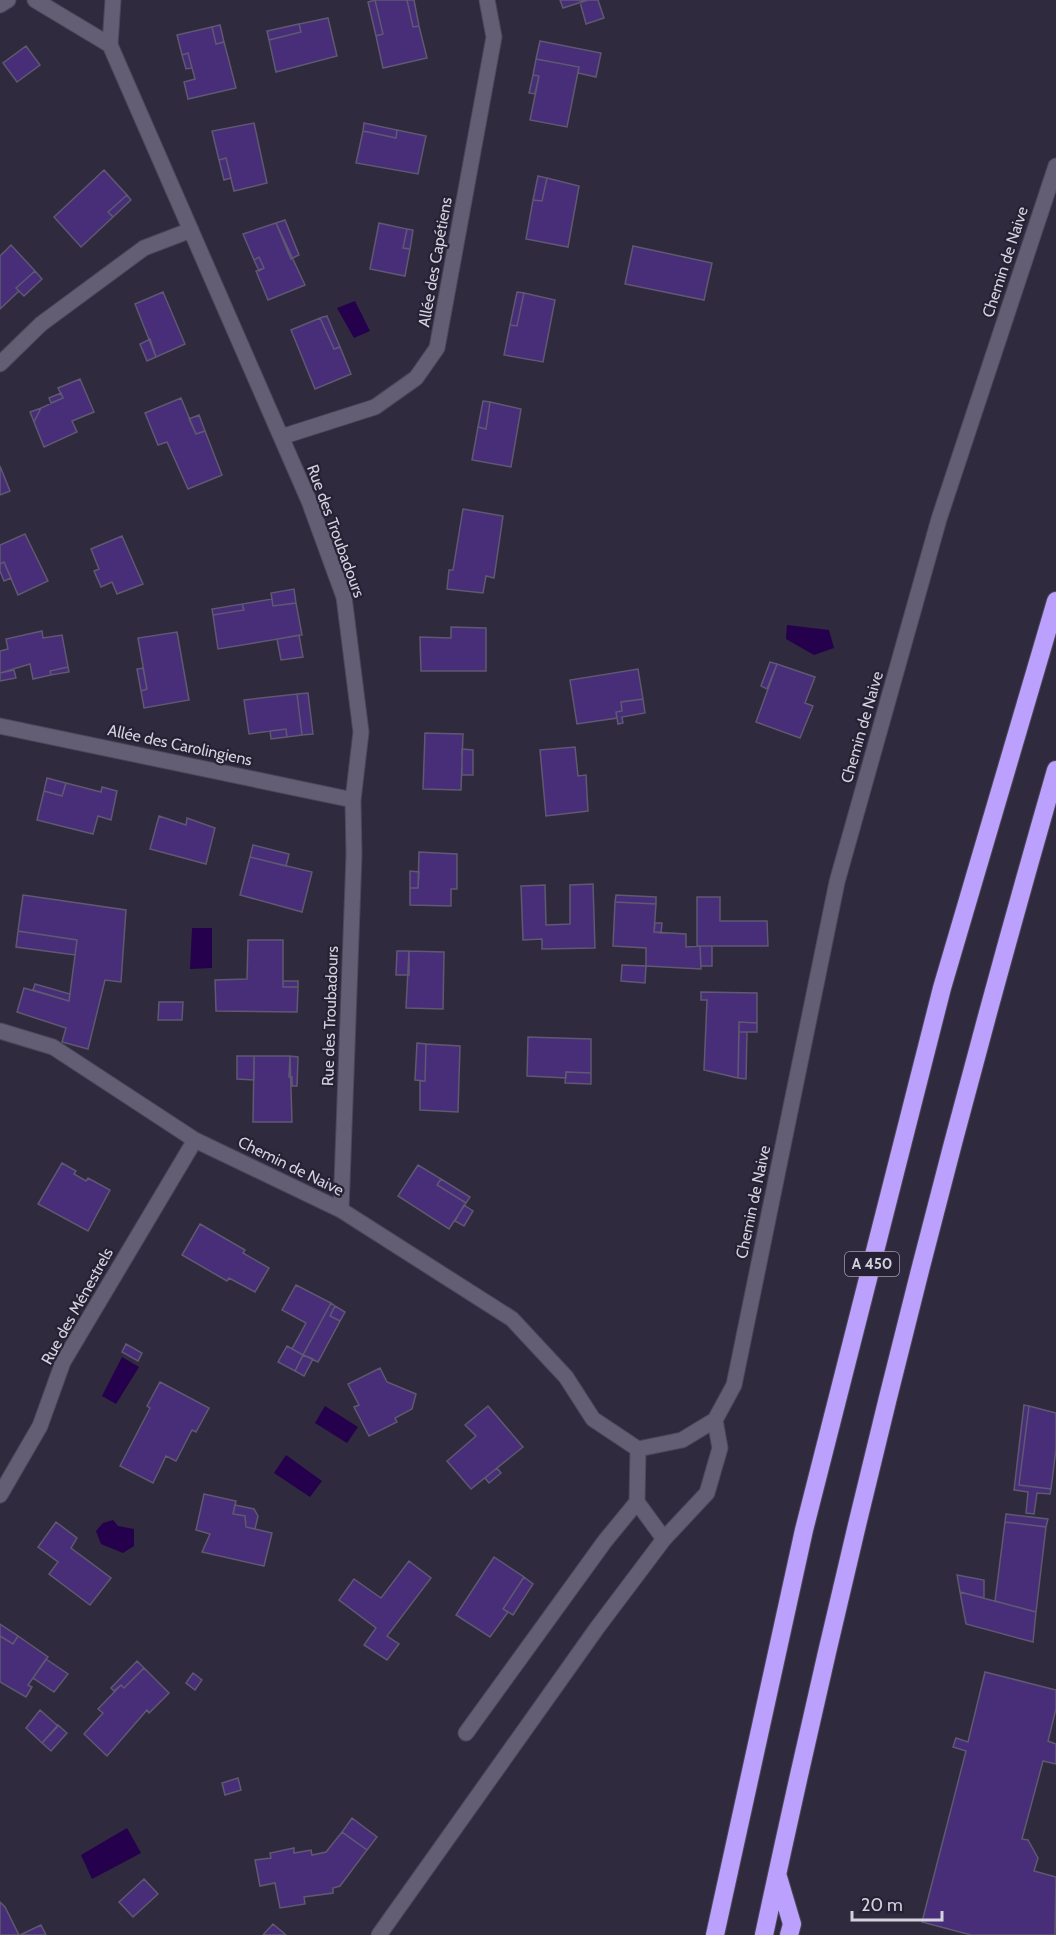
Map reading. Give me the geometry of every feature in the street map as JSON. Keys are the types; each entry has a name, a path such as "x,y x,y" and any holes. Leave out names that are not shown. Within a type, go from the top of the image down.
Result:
{"highway":[{"name":"A 450","path":"715,1935 804,1530 939,1000 1056,601"},
{"name":"A 450","path":"764,1935 878,1432 996,976 1056,770"},
{"path":"777,1872 792,1924 789,1935"}],"street":[{"path":"0,5 8,0"},
{"path":"35,0 110,45"},
{"name":"Rue des Troubadours","path":"113,0 110,45 309,501 344,597 361,732 353,800 354,855 341,1210"},
{"name":"Allée des Capétiens","path":"281,437 375,407 416,378 437,348 494,37 487,0"},
{"name":"Chemin de Naive","path":"715,1420 734,1385 837,882 939,519 1056,166"},
{"path":"0,364 41,324 144,248 191,230"},
{"name":"Allée des Carolingiens","path":"0,726 353,800"},
{"name":"Chemin de Naive","path":"0,1031 52,1047 195,1140 341,1210 512,1319 566,1377 593,1419 638,1449"},
{"name":"Rue des Ménestrels","path":"0,1495 40,1426 63,1362 195,1140"},
{"path":"379,1935 597,1628 664,1539 707,1493 720,1448 715,1420 682,1440 638,1449 637,1502 664,1539"},
{"path":"466,1733 605,1541 637,1502"}],"shaded area":[{"path":"355,301 370,331 354,338 337,308"},
{"path":"787,625 829,630 834,648 814,655 786,639"},
{"path":"192,928 212,928 212,968 190,969"},
{"path":"122,1357 139,1367 116,1404 102,1396"},
{"path":"325,1406 358,1427 347,1443 315,1423"},
{"path":"286,1455 322,1481 310,1497 274,1473"},
{"path":"113,1520 118,1526 134,1529 134,1546 123,1553 101,1544 96,1531 103,1523"},
{"path":"127,1828 141,1853 92,1879 81,1855"}],"building":[{"path":"375,0 407,0 413,27 419,26 427,58 383,68 376,36 383,34"},
{"path":"375,0 383,34 376,36 368,2"},
{"path":"407,0 414,0 419,26 413,27"},
{"path":"560,0 588,0 563,8"},
{"path":"598,0 604,18 586,24 580,2"},
{"path":"328,18 337,56 276,72 269,40 301,32 299,24"},
{"path":"299,24 301,32 269,40 267,31"},
{"path":"220,25 224,42 216,44 212,27"},
{"path":"212,27 216,44 224,42 236,88 188,99 184,82 195,79 188,53 182,55 177,35"},
{"path":"540,41 601,53 596,77 578,73 579,67 536,59"},
{"path":"26,46 40,65 17,82 3,63"},
{"path":"188,53 192,68 186,69 182,55"},
{"path":"536,59 579,67 567,127 530,120 539,76 533,75"},
{"path":"533,75 539,76 535,94 529,93"},
{"path":"254,123 267,183 234,191 226,158 219,160 212,131"},
{"path":"364,123 397,130 396,138 363,131"},
{"path":"397,130 426,136 418,174 356,163 363,131 396,138"},
{"path":"226,158 231,178 224,180 219,160"},
{"path":"104,170 127,195 108,212 113,217 81,247 54,217"},
{"path":"538,176 547,178 542,201 533,200"},
{"path":"547,178 579,186 568,247 526,239 533,200 542,201"},
{"path":"127,195 131,200 113,217 108,212"},
{"path":"285,220 299,255 291,259 276,223"},
{"path":"276,223 305,285 268,300 256,271 264,268 259,257 254,260 243,234"},
{"path":"379,223 407,229 403,248 410,249 405,276 370,269"},
{"path":"407,229 413,230 410,249 403,248"},
{"path":"11,245 35,271 16,288 19,291 0,309 0,256"},
{"path":"633,246 712,263 704,300 625,284"},
{"path":"259,257 264,268 259,271 254,260"},
{"path":"35,271 42,279 24,296 16,288"},
{"path":"163,292 185,344 156,357 135,304"},
{"path":"517,292 524,293 517,326 510,325"},
{"path":"524,293 555,300 543,362 504,355 510,325 517,326"},
{"path":"327,316 340,347 334,349 320,318"},
{"path":"320,318 334,349 340,347 351,374 315,389 291,330"},
{"path":"150,339 156,357 147,361 140,344"},
{"path":"80,379 94,412 72,421 77,432 44,447 34,422 41,408 63,398 58,388"},
{"path":"61,393 63,398 51,403 49,398"},
{"path":"181,398 196,434 205,431 222,475 188,489 167,442 158,445 145,413"},
{"path":"483,401 490,402 486,429 478,427"},
{"path":"490,402 521,409 511,467 472,460 478,427 486,429"},
{"path":"41,408 34,422 30,412"},
{"path":"199,415 205,431 196,434 189,419"},
{"path":"0,466 10,491 0,495"},
{"path":"463,509 503,516 494,578 486,576 483,593 447,589 449,570 453,570"},
{"path":"25,534 48,581 18,595 4,562 0,564 0,545"},
{"path":"122,536 143,584 117,594 112,582 101,587 94,571 99,569 91,549"},
{"path":"4,562 11,578 4,581 0,564"},
{"path":"294,589 296,603 273,606 271,593"},
{"path":"272,599 273,606 296,603 302,635 218,649 213,615 244,610 242,604"},
{"path":"242,604 244,610 213,615 212,609"},
{"path":"451,627 486,628 486,671 421,671 420,637 451,638"},
{"path":"42,631 43,638 62,635 68,667 50,671 51,675 33,679 30,664 0,673 0,651 8,649 6,639"},
{"path":"177,632 189,700 144,708 141,691 147,689 138,638"},
{"path":"299,635 303,657 281,660 277,639"},
{"path":"770,662 777,664 767,689 761,686"},
{"path":"777,664 815,677 805,703 813,706 800,738 756,722"},
{"path":"68,667 69,672 51,675 50,671"},
{"path":"143,668 147,689 141,691 137,669"},
{"path":"638,669 643,699 621,702 622,711 616,712 617,718 577,724 570,680"},
{"path":"14,670 16,678 0,681 0,673"},
{"path":"308,693 313,734 302,735 297,694"},
{"path":"297,694 302,735 287,737 286,729 249,734 244,700"},
{"path":"643,699 645,713 622,717 623,723 618,724 616,712 622,711 621,702"},
{"path":"286,729 287,737 271,739 270,731"},
{"path":"425,733 463,734 461,790 423,789"},
{"path":"575,747 578,776 586,775 588,811 546,816 540,750"},
{"path":"462,749 473,750 473,775 462,775"},
{"path":"47,778 66,783 62,796 44,791"},
{"path":"66,783 101,792 102,787 117,791 111,820 98,816 93,834 37,820 44,791 62,796"},
{"path":"159,816 186,825 187,818 215,828 206,864 150,849"},
{"path":"253,845 289,854 286,866 250,857"},
{"path":"419,852 457,854 457,889 451,889 451,906 410,905 410,888 418,888"},
{"path":"250,857 312,872 302,912 240,895"},
{"path":"410,871 419,872 418,888 410,888"},
{"path":"593,884 595,948 542,949 542,939 523,940 521,886 545,885 546,925 570,924 570,885"},
{"path":"23,895 126,910 121,982 105,980 88,1049 62,1042 66,1028 17,1012 24,988 69,1001 77,940 18,931"},
{"path":"616,895 656,897 656,904 615,902"},
{"path":"697,897 720,897 720,921 767,921 768,946 697,946"},
{"path":"615,902 656,904 654,932 686,934 686,947 700,946 701,969 646,966 646,948 613,946"},
{"path":"655,923 662,923 661,933 654,932"},
{"path":"18,931 77,940 75,955 16,947"},
{"path":"248,940 283,940 283,987 298,987 297,1012 216,1011 215,980 247,979"},
{"path":"700,946 712,946 712,966 701,966"},
{"path":"397,951 409,951 409,975 396,975"},
{"path":"409,951 444,952 443,1009 406,1008"},
{"path":"622,965 646,966 645,983 621,981"},
{"path":"283,981 298,981 298,987 283,987"},
{"path":"35,984 70,994 69,1001 33,990"},
{"path":"701,992 757,993 757,1023 739,1022 738,1078 704,1070 707,1000 701,1000"},
{"path":"159,1002 183,1002 182,1020 158,1020"},
{"path":"739,1022 757,1023 757,1032 739,1032"},
{"path":"739,1032 747,1032 746,1079 738,1078"},
{"path":"528,1037 591,1039 591,1073 566,1072 566,1078 527,1076"},
{"path":"417,1043 426,1044 425,1081 415,1080"},
{"path":"426,1044 460,1046 458,1112 420,1110 420,1081 425,1081"},
{"path":"237,1056 254,1056 254,1080 237,1079"},
{"path":"254,1056 290,1056 292,1122 253,1122"},
{"path":"290,1056 298,1057 297,1086 292,1086 292,1077 289,1077"},
{"path":"566,1072 591,1073 591,1084 565,1083"},
{"path":"62,1163 76,1171 74,1174 86,1181 88,1178 110,1190 88,1231 38,1204"},
{"path":"418,1165 441,1179 437,1185 466,1203 449,1229 398,1196"},
{"path":"441,1179 470,1197 466,1203 437,1185"},
{"path":"464,1205 473,1211 464,1226 455,1221"},
{"path":"200,1224 245,1250 243,1253 269,1268 255,1292 229,1278 227,1281 182,1255"},
{"path":"296,1285 331,1303 303,1355 292,1349 306,1323 282,1310"},
{"path":"331,1303 335,1306 330,1316 340,1321 318,1362 303,1355"},
{"path":"335,1306 345,1312 340,1321 330,1316"},
{"path":"126,1344 142,1353 138,1361 122,1352"},
{"path":"287,1346 303,1355 295,1371 278,1362"},
{"path":"303,1355 313,1359 304,1376 295,1371"},
{"path":"380,1368 387,1382 416,1394 412,1409 395,1418 397,1422 369,1436 354,1407 359,1405 348,1384"},
{"path":"160,1382 209,1408 196,1432 192,1430 176,1461 166,1456 153,1483 120,1466 150,1408 147,1406"},
{"path":"1024,1405 1029,1406 1019,1485 1051,1489 1050,1494 1037,1493 1034,1514 1026,1513 1028,1492 1014,1490"},
{"path":"488,1406 523,1447 471,1489 447,1461 476,1436 465,1425"},
{"path":"1029,1406 1056,1413 1056,1449 1051,1489 1019,1485"},
{"path":"497,1468 501,1473 489,1483 485,1478"},
{"path":"204,1494 236,1501 233,1514 245,1516 246,1527 272,1533 264,1566 202,1552 210,1534 196,1530"},
{"path":"235,1505 254,1509 258,1516 255,1529 246,1527 245,1516 233,1514"},
{"path":"1006,1514 1048,1519 1046,1527 1005,1522"},
{"path":"56,1522 77,1538 71,1548 111,1578 90,1605 49,1574 58,1562 38,1547"},
{"path":"1005,1522 1046,1527 1036,1612 995,1601"},
{"path":"494,1557 524,1577 503,1609 508,1612 490,1637 456,1615"},
{"path":"409,1561 431,1578 387,1636 399,1644 387,1660 364,1645 376,1628 339,1600 354,1579 381,1598"},
{"path":"957,1575 984,1580 984,1598 960,1592"},
{"path":"524,1577 533,1584 513,1615 503,1609"},
{"path":"960,1592 1036,1612 1033,1642 966,1624"},
{"path":"0,1624 18,1636 13,1644 0,1636"},
{"path":"0,1636 13,1644 18,1636 48,1657 28,1685 32,1687 26,1697 0,1682"},
{"path":"46,1659 68,1674 54,1692 33,1678"},
{"path":"137,1661 144,1668 124,1688 121,1685 114,1691 111,1688"},
{"path":"144,1668 169,1693 149,1713 147,1710 107,1756 84,1734 103,1713 98,1709 121,1685 124,1688"},
{"path":"985,1672 1056,1690 1056,1709 1048,1741 1056,1744 1056,1764 1043,1761 1022,1839 1028,1840 1038,1858 1034,1871 1056,1877 1055,1935 971,1935 922,1922 966,1751 953,1747 956,1738 968,1742"},
{"path":"193,1673 202,1680 195,1690 186,1683"},
{"path":"40,1710 58,1726 42,1743 26,1728"},
{"path":"58,1725 67,1733 51,1751 42,1743"},
{"path":"238,1778 241,1790 225,1795 222,1783"},
{"path":"352,1818 377,1837 367,1850 342,1832"},
{"path":"342,1832 367,1850 340,1886 333,1888 333,1893 304,1897 305,1904 280,1908 275,1883 260,1886 255,1860 271,1858 270,1853 294,1848 294,1853 311,1850 312,1855 326,1852"},
{"path":"144,1879 158,1894 133,1917 119,1902"},
{"path":"0,1902 5,1907 19,1935 0,1935"},
{"path":"273,1924 286,1935 263,1935"},
{"path":"41,1925 46,1935 20,1935"}]}
